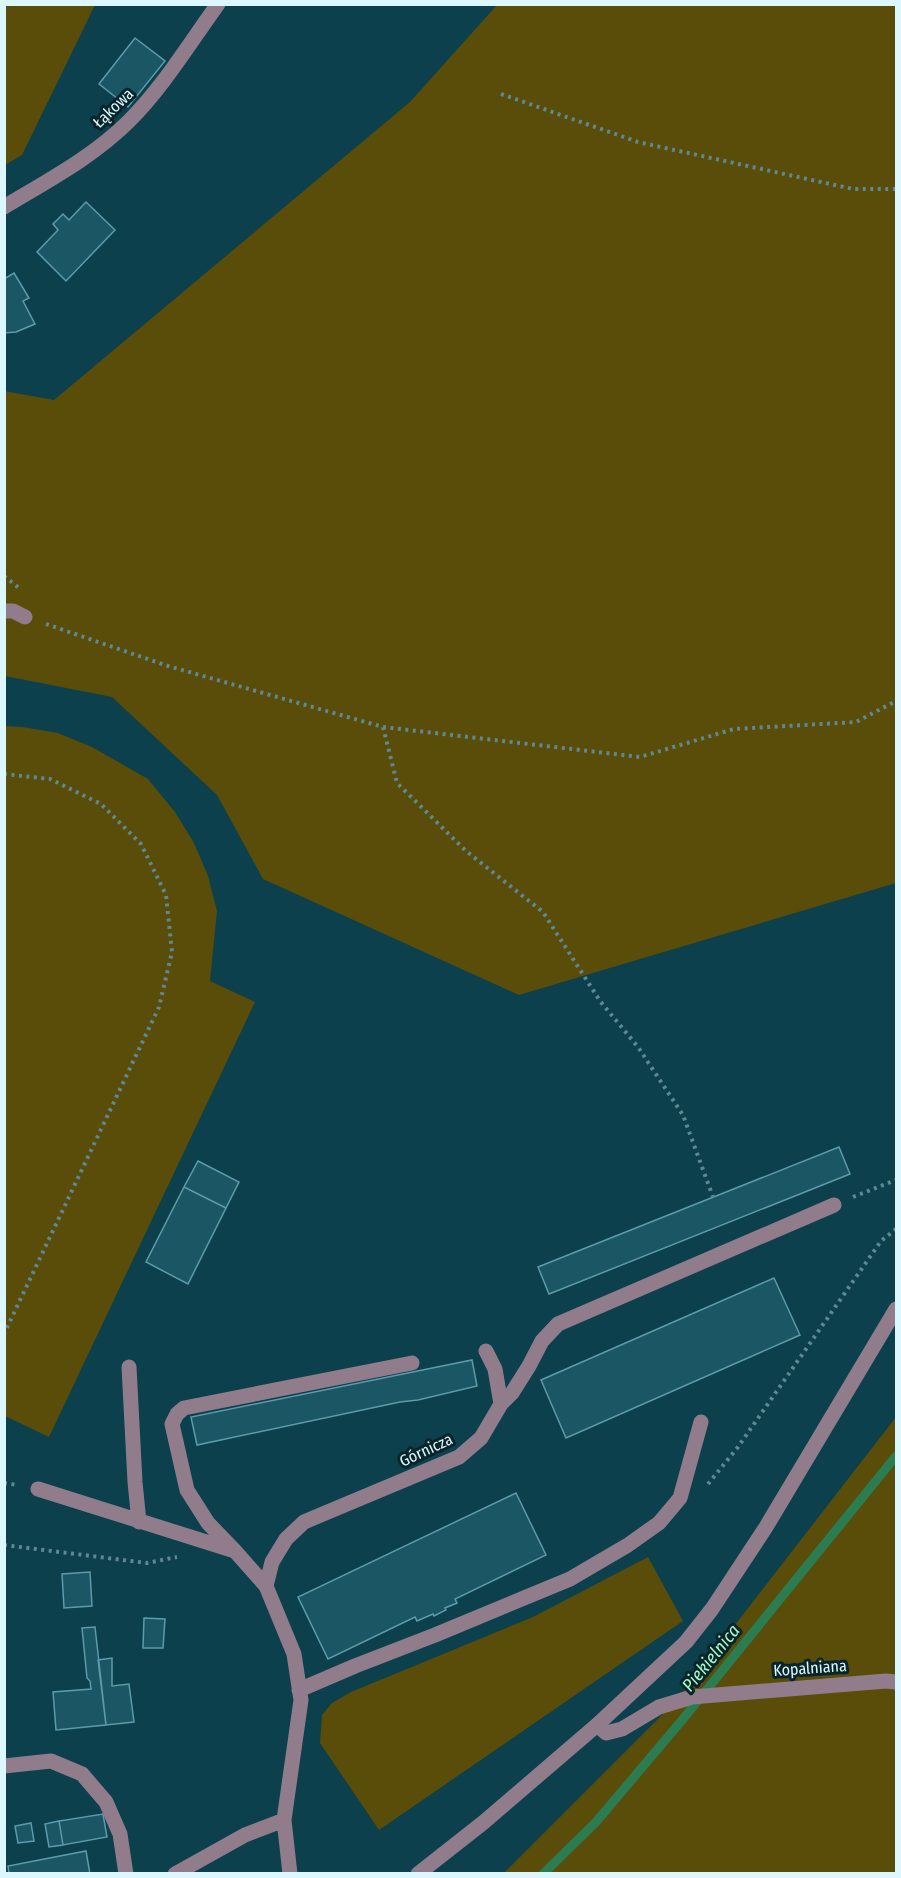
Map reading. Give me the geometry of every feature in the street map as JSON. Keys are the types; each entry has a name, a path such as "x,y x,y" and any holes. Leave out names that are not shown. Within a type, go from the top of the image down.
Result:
{"street":[{"name":"Łąkowa","path":"4,207 86,156 129,121 159,86 218,4"},
{"path":"4,611 13,611 26,617"},
{"name":"Górnicza","path":"266,1586 272,1562 286,1539 304,1522 459,1457 482,1438 501,1404 512,1393 542,1341 558,1324 834,1205"},
{"path":"418,1874 484,1822 597,1725 686,1642 712,1609 766,1527 897,1309"},
{"path":"486,1351 495,1369 501,1404"},
{"path":"290,1874 284,1820 301,1700 294,1654 266,1586 208,1523 187,1490 172,1424 177,1414 184,1408 412,1363"},
{"path":"129,1367 139,1522"},
{"path":"299,1690 570,1580 628,1545 658,1523 680,1497 701,1422"},
{"path":"38,1489 235,1551"},
{"name":"Kopalniana","path":"597,1725 606,1733 622,1729 659,1707 692,1697 893,1681"},
{"path":"4,1766 51,1761 82,1774 106,1802 120,1834 126,1874"},
{"path":"175,1874 245,1835 284,1820"}],"path":[{"path":"501,94 638,142 853,189 897,189"},
{"path":"26,617 168,666 383,728 640,757 734,729 856,722 897,701"},
{"path":"383,728 397,783 466,851 543,912 600,1001 638,1047 683,1115 713,1197"},
{"path":"4,774 50,779 101,804 141,844 166,895 172,952 159,1007 4,1334"},
{"path":"834,1205 897,1180"},
{"path":"704,1489 744,1438 881,1241 897,1229"},
{"path":"4,1545 147,1563 180,1557"}],"shaded area":[{"path":"5,4 95,5 22,155 5,165"},
{"path":"497,5 896,5 896,883 519,995 263,879 217,795 112,697 5,676 4,391 54,400 410,102"},
{"path":"5,726 58,733 92,747 148,779 175,812 194,843 208,876 217,911 210,981 255,1002 49,1437 5,1416"},
{"path":"896,1417 896,1873 503,1874 676,1701"},
{"path":"648,1557 683,1621 379,1830 320,1743 322,1715 332,1703 351,1692 533,1617"}],"building":[{"path":"135,38 165,61 128,107 99,84"},
{"path":"86,202 115,230 66,281 37,252 58,230 53,224 63,214 69,220"},
{"path":"14,273 29,298 23,301 35,324 16,332 4,333 4,279"},
{"path":"839,1147 850,1174 549,1294 538,1267"},
{"path":"198,1161 239,1182 226,1208 184,1187"},
{"path":"184,1187 226,1208 188,1284 146,1262"},
{"path":"774,1278 800,1335 566,1438 541,1380"},
{"path":"472,1360 477,1386 197,1445 191,1417"},
{"path":"516,1493 546,1555 455,1599 457,1603 434,1616 433,1614 417,1621 415,1617 328,1659 298,1597"},
{"path":"90,1572 92,1606 64,1608 62,1574"},
{"path":"144,1618 165,1619 163,1648 143,1648"},
{"path":"95,1627 106,1725 56,1730 53,1692 91,1689 87,1678 82,1628"},
{"path":"112,1658 112,1686 129,1684 134,1722 106,1725 98,1660"},
{"path":"103,1814 107,1837 63,1845 59,1821"},
{"path":"59,1821 63,1845 49,1847 45,1824"},
{"path":"31,1823 34,1841 18,1843 15,1826"},
{"path":"86,1851 90,1874 9,1874 8,1866"}],"waterway":[{"name":"Piekielnica","path":"543,1874 596,1822 683,1719 896,1456"}]}
